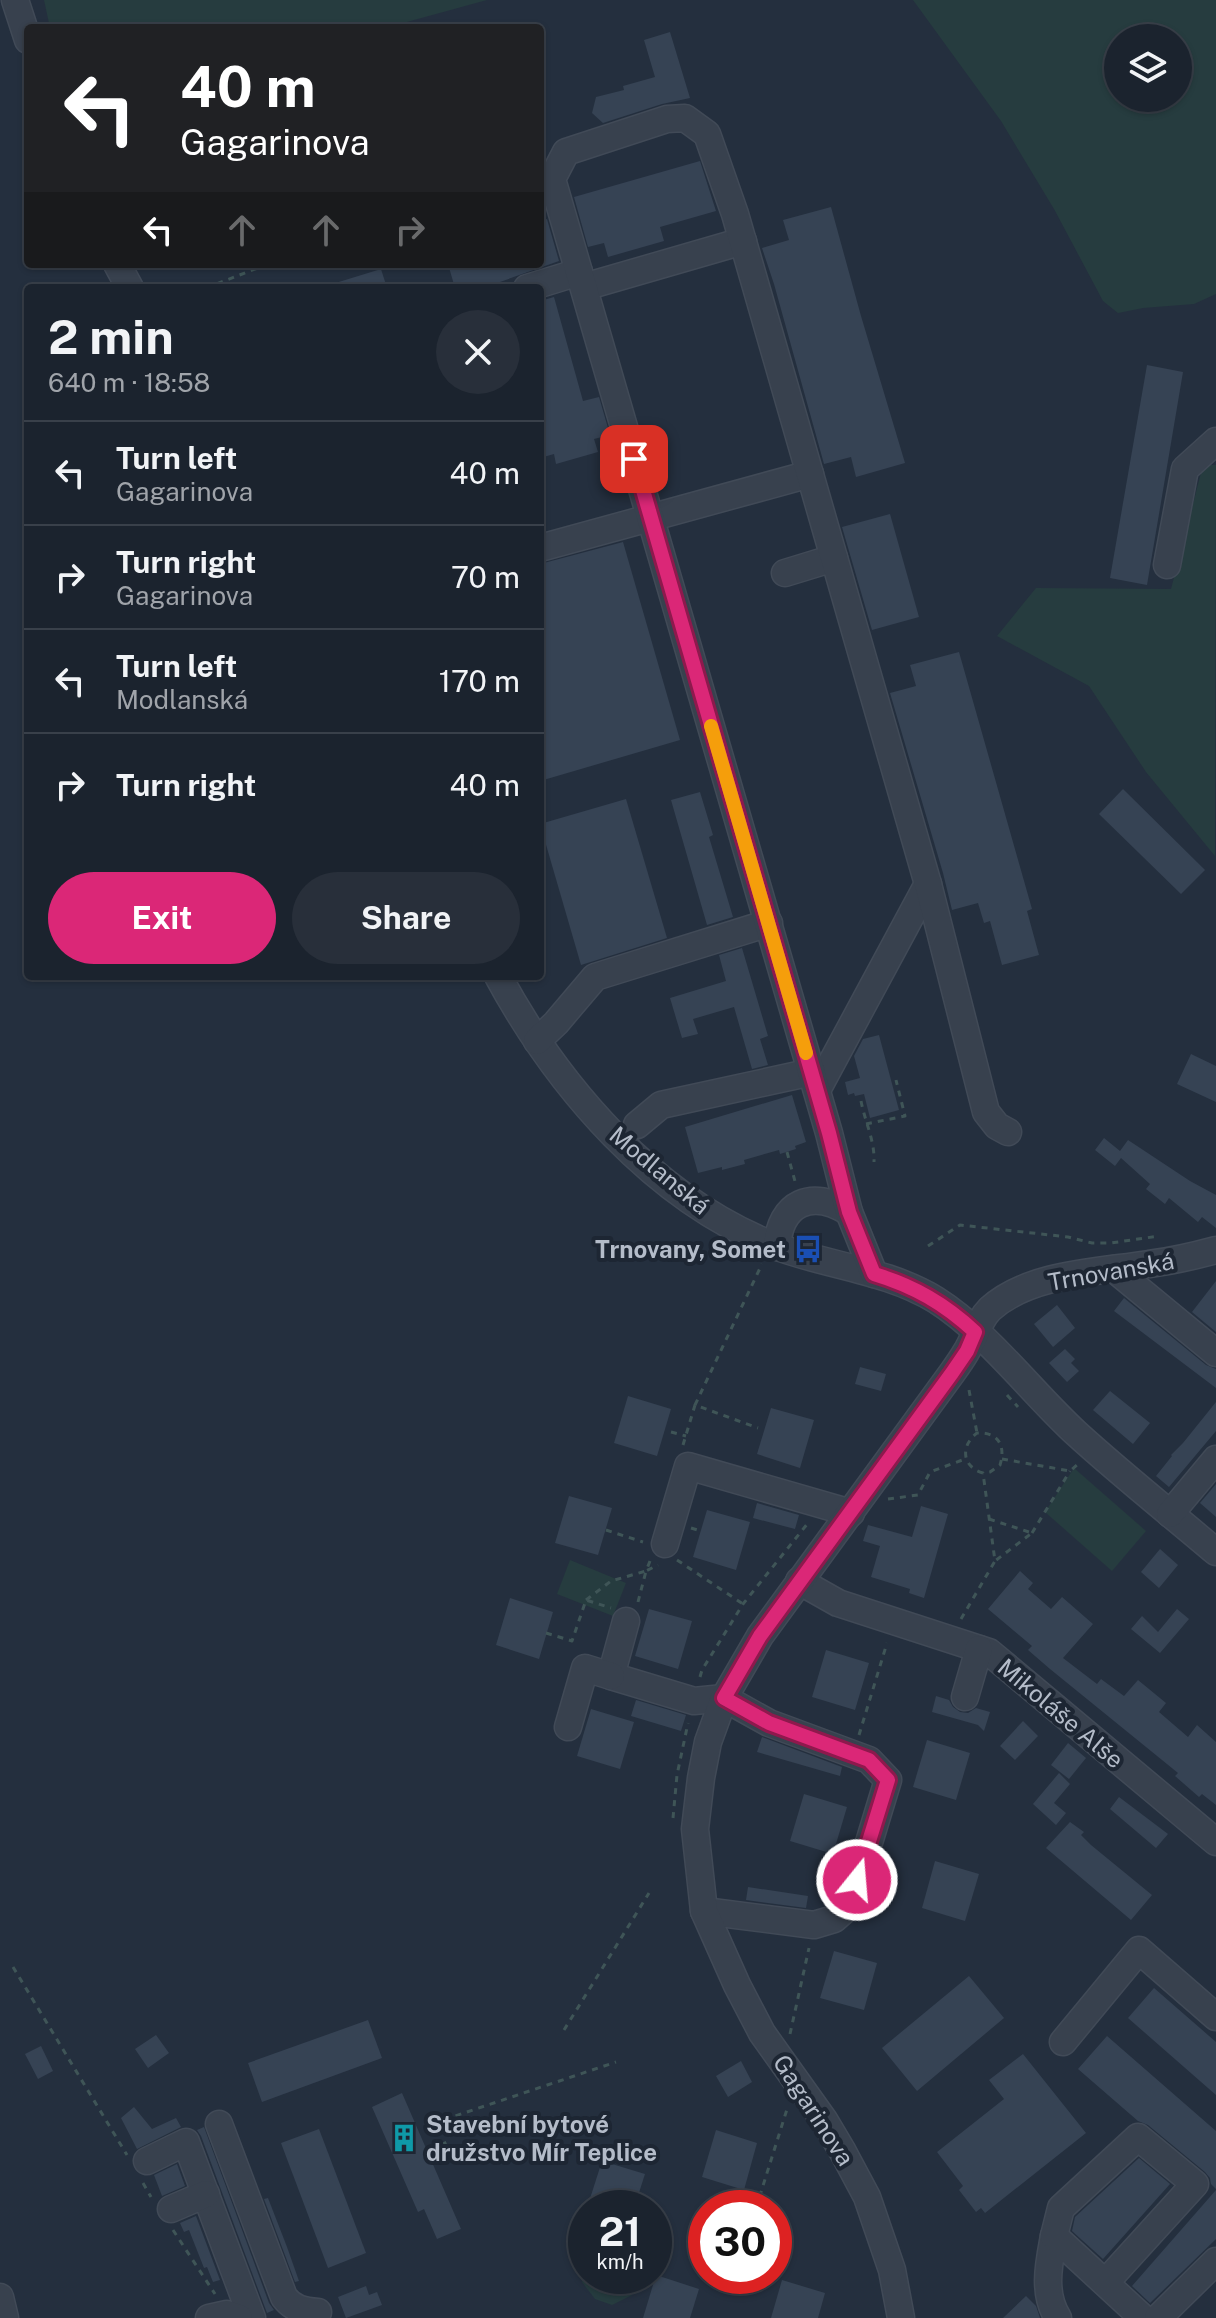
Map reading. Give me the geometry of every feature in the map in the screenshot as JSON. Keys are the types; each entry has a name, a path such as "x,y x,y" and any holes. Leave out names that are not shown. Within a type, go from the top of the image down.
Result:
{"street":[{"path":"15,0 24,28"},
{"path":"874,1274 849,1212 769,923 552,179 566,152 667,119 685,118 707,134 743,241 928,884 986,1112 997,1126 1008,1132"},
{"path":"544,286 582,280 743,241"},
{"path":"1167,565 1185,469 1216,441"},
{"path":"544,547 810,474"},
{"path":"785,573 834,558"},
{"path":"814,1081 928,884"},
{"path":"537,1041 595,977 769,923"},
{"name":"Modlanská","path":"500,980 537,1041 570,1085 638,1158 688,1200 774,1245 913,1287 948,1308 1076,1434 1216,1552"},
{"path":"637,1125 661,1105 814,1081"},
{"path":"774,1245 782,1221 804,1201 835,1204 849,1212"},
{"name":"Trnovanská","path":"975,1332 989,1310 1006,1297 1028,1287 1066,1276 1152,1264 1216,1250"},
{"path":"1114,1269 1216,1353"},
{"name":"Gagarinova","path":"901,2318 892,2270 867,2197 824,2120 762,2033 704,1911 695,1829 708,1742 724,1698 760,1636 952,1373 975,1332"},
{"path":"1170,1514 1216,1459"},
{"path":"662,1553 688,1466 851,1513"},
{"name":"Mikoláše Alše","path":"799,1581 838,1603 989,1652 1216,1842"},
{"path":"611,1676 620,1614"},
{"path":"965,1697 979,1649"},
{"path":"568,1727 585,1668 694,1701 724,1698 769,1723 869,1760 888,1780 850,1905 834,1919 814,1925 704,1911"},
{"path":"1063,2042 1139,1950 1216,2017"},
{"path":"219,2124 284,2297 289,2304 304,2311 317,2310"},
{"path":"1058,2318 1052,2309 1047,2275 1061,2208 1138,2137 1195,2184 1105,2283"},
{"path":"147,2161 186,2142 252,2318"},
{"path":"171,2209 206,2194"},
{"path":"1054,2236 1143,2318"},
{"path":"1158,2318 1216,2261"},
{"path":"0,2297 5,2318"},
{"path":"209,2318 227,2314 239,2318"}],"path":[{"path":"216,284 258,268"},
{"path":"866,1124 905,1116 896,1080"},
{"path":"861,1101 875,1148 874,1162"},
{"path":"787,1152 796,1185"},
{"path":"928,1246 960,1225 1068,1237 1092,1243 1159,1236"},
{"path":"688,1466 678,1461 695,1405 774,1245"},
{"path":"952,1373 968,1386 977,1433"},
{"path":"695,1405 758,1428"},
{"path":"671,1432 686,1436"},
{"path":"977,1433 997,1438 1003,1450 1002,1459 995,1469 983,1473 968,1465 965,1459 969,1442 977,1433"},
{"path":"867,1491 882,1500 918,1495 930,1472 965,1459"},
{"path":"1002,1459 1070,1471"},
{"path":"948,1639 995,1561 1032,1533 1070,1471 1081,1462"},
{"path":"983,1473 995,1561"},
{"path":"988,1519 1032,1533"},
{"path":"606,1530 662,1553 743,1604"},
{"path":"546,1633 572,1641 586,1600 611,1581 646,1571 662,1553"},
{"path":"646,1571 662,1553"},
{"path":"586,1600 620,1614"},
{"path":"853,1754 894,1622"},
{"path":"564,2030 649,1893"},
{"path":"777,2053 788,2042 814,1925"},
{"path":"13,1967 54,2034"},
{"path":"430,2150 447,2142 452,2117 616,2062"},
{"path":"762,2190 788,2106"}],"green space":[{"path":"44,0 487,0 400,24 49,24"},
{"path":"913,0 1216,0 1216,294 1194,304 1118,313 1103,301 1054,209 1001,121"},
{"path":"1203,465 1216,465 1215,856 1146,772 1089,686 997,636 1036,588 1171,589"},
{"path":"1074,1468 1146,1531 1112,1571 1045,1512"},
{"path":"570,1560 626,1583 613,1616 557,1594"},
{"path":"591,2294 632,2294 612,2305 595,2299"}],"building":[{"path":"670,32 690,98 603,123 592,113 596,97 655,77 644,40"},
{"path":"700,161 716,211 660,227 664,241 608,257 604,243 588,247 574,197"},
{"path":"831,207 905,463 856,477 851,457 824,464 762,248 789,240 783,220"},
{"path":"547,219 559,261 544,266 544,220"},
{"path":"449,268 539,268 494,284 454,284"},
{"path":"381,269 386,284 332,284"},
{"path":"554,297 583,401 599,397 610,435 594,439 598,452 556,464 554,454 544,457 544,300"},
{"path":"1147,365 1183,372 1147,585 1110,578"},
{"path":"890,514 919,617 872,630 842,527"},
{"path":"623,542 680,740 544,780 544,563"},
{"path":"959,652 1032,909 1027,911 1039,955 1002,965 990,921 984,923 978,903 952,910 890,693 916,686 910,665"},
{"path":"1123,789 1205,870 1181,894 1099,814"},
{"path":"700,792 713,835 709,837 733,917 707,925 671,800"},
{"path":"626,799 667,938 581,965 544,838 544,823"},
{"path":"742,948 768,1036 760,1039 768,1065 752,1069 734,1007 693,1019 698,1034 682,1038 670,998 726,981 719,955"},
{"path":"879,1035 899,1110 870,1118 864,1094 848,1095 845,1082 860,1078 854,1056 863,1039"},
{"path":"1191,1054 1216,1066 1216,1102 1177,1084"},
{"path":"792,1095 806,1142 780,1154 779,1150 744,1160 745,1164 698,1173 685,1127"},
{"path":"1104,1138 1120,1151 1128,1140 1216,1195 1216,1228 1202,1217 1198,1222 1169,1198 1165,1204 1146,1189 1150,1184 1121,1158 1115,1166 1095,1150"},
{"path":"1216,1281 1216,1332 1192,1312"},
{"path":"1124,1298 1206,1365 1216,1369 1216,1388 1114,1311"},
{"path":"1057,1305 1075,1328 1053,1347 1034,1324"},
{"path":"1065,1349 1075,1359 1071,1363 1079,1371 1067,1382 1049,1363"},
{"path":"860,1367 886,1374 881,1391 855,1384"},
{"path":"1110,1391 1150,1423 1133,1444 1093,1410"},
{"path":"628,1396 671,1409 657,1456 614,1443"},
{"path":"1216,1402 1216,1431 1169,1487 1156,1476"},
{"path":"771,1408 814,1420 800,1468 757,1454"},
{"path":"1216,1484 1216,1517 1200,1503"},
{"path":"569,1496 612,1508 598,1555 555,1543"},
{"path":"757,1503 799,1515 795,1529 753,1518"},
{"path":"921,1506 948,1514 924,1598 909,1593 910,1589 871,1577 880,1546 863,1541 868,1525 912,1537"},
{"path":"707,1510 750,1522 736,1570 693,1557"},
{"path":"1160,1549 1178,1565 1159,1588 1141,1572"},
{"path":"1020,1571 1033,1583 1028,1589 1051,1609 1062,1597 1093,1624 1063,1658 1097,1684 1101,1679 1124,1696 1138,1680 1166,1703 1159,1712 1188,1737 1197,1725 1216,1742 1216,1805 1202,1794 1199,1797 1175,1776 1178,1773 1050,1669 1028,1650 1032,1646 988,1609"},
{"path":"510,1598 553,1612 539,1659 496,1645"},
{"path":"649,1609 692,1621 678,1669 635,1656"},
{"path":"1177,1609 1189,1619 1160,1653 1131,1629 1142,1616 1158,1632"},
{"path":"826,1650 869,1663 855,1710 812,1697"},
{"path":"936,1696 949,1700 960,1712 968,1713 976,1708 990,1712 984,1731 978,1725 932,1712"},
{"path":"636,1700 686,1715 681,1731 631,1716"},
{"path":"591,1709 634,1722 620,1769 577,1756"},
{"path":"1023,1721 1038,1736 1015,1760 1000,1746"},
{"path":"762,1737 842,1767 840,1776 757,1752"},
{"path":"927,1740 970,1753 956,1800 913,1787"},
{"path":"1068,1743 1086,1758 1069,1779 1051,1765"},
{"path":"1059,1773 1070,1784 1054,1803 1066,1813 1056,1825 1033,1804"},
{"path":"804,1794 847,1807 833,1854 790,1841"},
{"path":"1119,1797 1168,1834 1156,1848 1110,1809"},
{"path":"1070,1822 1084,1832 1081,1835 1091,1845 1152,1895 1131,1920 1046,1848"},
{"path":"935,1861 979,1874 965,1921 922,1908"},
{"path":"748,1887 808,1896 806,1908 746,1900"},
{"path":"834,1951 877,1963 864,2010 820,1998"},
{"path":"969,1976 1004,2018 917,2091 882,2048"},
{"path":"1154,1988 1216,2042 1216,2095 1128,2018"},
{"path":"368,2020 382,2058 262,2102 248,2063"},
{"path":"156,2035 169,2053 148,2068 135,2049"},
{"path":"1107,2036 1216,2131 1216,2189 1205,2172 1148,2125 1138,2121 1078,2069"},
{"path":"41,2046 53,2071 38,2079 25,2054"},
{"path":"1023,2054 1086,2133 985,2213 981,2208 976,2212 959,2190 963,2186 937,2152 1004,2099 989,2080"},
{"path":"741,2061 752,2082 728,2097 716,2076"},
{"path":"402,2093 461,2229 437,2239 424,2209 418,2212 372,2107"},
{"path":"134,2107 152,2129 176,2118 181,2127 137,2149 121,2118"},
{"path":"204,2127 274,2310 267,2313 197,2130"},
{"path":"319,2129 366,2253 328,2268 281,2143"},
{"path":"716,2130 757,2143 744,2190 702,2177"},
{"path":"1139,2158 1170,2184 1103,2259 1072,2231 1075,2217"},
{"path":"602,2161 645,2174 640,2190 593,2190"},
{"path":"177,2164 185,2186 162,2196 154,2175"},
{"path":"1216,2190 1216,2239 1150,2303 1132,2286"},
{"path":"268,2198 299,2281 295,2282 264,2199"},
{"path":"196,2216 220,2280 213,2282 189,2230 184,2232 180,2223"},
{"path":"672,2280 688,2285 688,2294 697,2294 690,2318 643,2318 650,2294 672,2294"},
{"path":"792,2283 825,2293 818,2318 771,2318 778,2294 792,2294"},
{"path":"366,2286 369,2295 377,2292 382,2305 346,2318 338,2297"},
{"path":"1026,2296 1036,2306 1040,2318 1003,2318"}],"slow traffic":[{"path":"711,726 806,1053"}],"place":[{"name":"Trnovany, Somet","path":"808,1249"},
{"name":"Stavební bytové družstvo Mír Teplice","path":"404,2138"}],"route":[{"path":"634,459 829,1133 849,1212 874,1274 913,1287 938,1301 975,1332 952,1373 760,1636 724,1698 769,1723 869,1760 888,1780 857,1880"}]}
